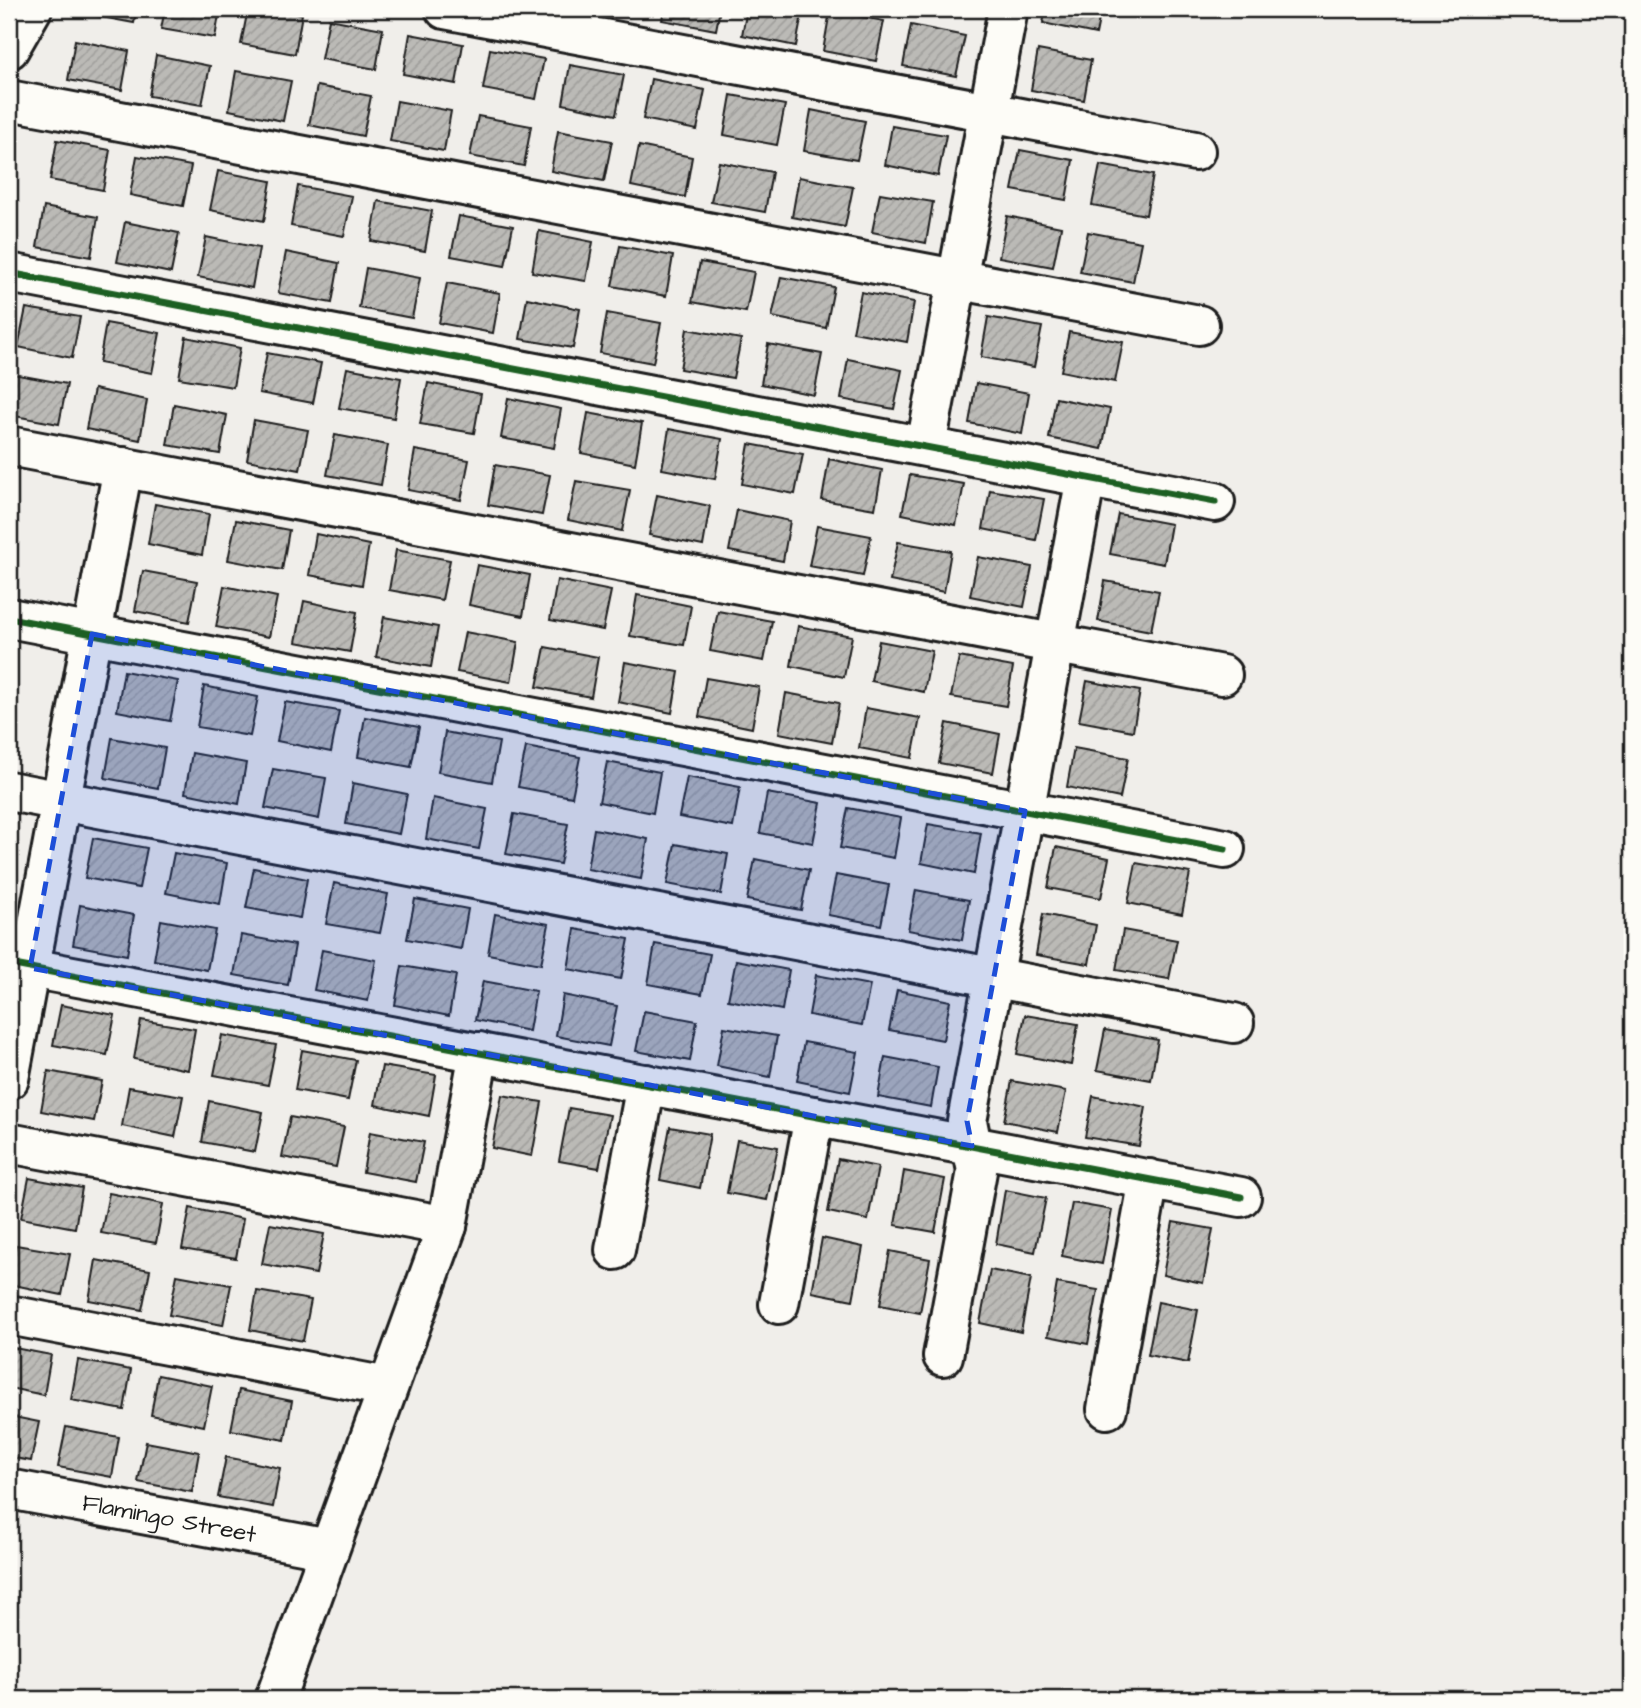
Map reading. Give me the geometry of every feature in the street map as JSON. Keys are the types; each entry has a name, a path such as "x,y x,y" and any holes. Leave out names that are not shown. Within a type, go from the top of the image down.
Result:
{"street":[{"path":"9,49 32,9"},
{"path":"445,9 1195,151"},
{"path":"926,446 1008,9"},
{"path":"9,100 1199,325"},
{"path":"9,273 1215,502"},
{"path":"9,446 1222,675"},
{"path":"9,1079 19,966 61,801 123,467"},
{"path":"943,1356 977,1171 967,1121 1086,477"},
{"path":"9,618 1225,849"},
{"path":"9,791 1234,1023"},
{"path":"19,966 1241,1197"},
{"path":"275,1699 447,1226 479,1052"},
{"path":"615,1250 646,1084"},
{"path":"779,1304 814,1116"},
{"path":"9,1143 447,1226"},
{"path":"1107,1409 1149,1180"},
{"path":"9,1315 388,1387"},
{"name":"Flamingo Street","path":"9,1489 329,1549"}],"highlighted area":[{"path":"92,634 1025,811 967,1121 972,1146 30,968"}],"building":[{"path":"81,9 137,9 134,23 80,13"},
{"path":"165,9 220,9 215,38 161,29"},
{"path":"248,9 275,9 302,14 295,54 241,44"},
{"path":"664,9 720,9 716,30 662,20"},
{"path":"747,9 803,9 796,46 742,35"},
{"path":"1046,9 1101,9 1096,34 1043,23"},
{"path":"830,11 884,21 876,61 823,51"},
{"path":"329,19 383,29 376,69 321,59"},
{"path":"911,25 965,36 956,76 903,66"},
{"path":"410,34 463,44 456,84 403,74"},
{"path":"75,40 129,51 122,90 68,80"},
{"path":"490,49 544,59 536,99 483,89"},
{"path":"1038,50 1091,60 1084,100 1031,90"},
{"path":"156,55 210,66 202,105 149,96"},
{"path":"570,65 624,75 616,115 563,104"},
{"path":"236,71 291,81 283,121 229,110"},
{"path":"651,79 705,90 697,130 643,119"},
{"path":"317,86 371,96 363,136 309,125"},
{"path":"731,95 785,105 777,145 724,135"},
{"path":"397,101 451,111 444,151 390,141"},
{"path":"811,110 865,121 857,160 804,151"},
{"path":"478,116 531,126 524,166 470,156"},
{"path":"892,126 946,135 938,176 885,165"},
{"path":"558,131 612,141 604,181 551,171"},
{"path":"57,140 110,150 103,190 50,180"},
{"path":"639,146 692,157 685,197 631,186"},
{"path":"1020,150 1073,160 1066,200 1012,190"},
{"path":"137,156 191,166 183,206 130,195"},
{"path":"719,162 772,172 765,212 711,202"},
{"path":"1100,165 1153,175 1146,215 1092,205"},
{"path":"218,171 271,181 264,221 210,210"},
{"path":"799,177 853,187 845,227 792,217"},
{"path":"298,186 352,196 344,236 291,226"},
{"path":"880,193 933,202 926,243 872,232"},
{"path":"378,201 432,211 425,251 371,241"},
{"path":"44,207 98,217 91,257 37,247"},
{"path":"459,216 513,226 505,266 451,256"},
{"path":"1007,216 1061,227 1053,267 999,257"},
{"path":"125,222 179,233 171,273 117,262"},
{"path":"539,231 593,242 586,281 532,272"},
{"path":"1088,232 1141,242 1133,282 1080,272"},
{"path":"206,237 259,248 252,288 198,277"},
{"path":"620,246 673,256 666,296 612,286"},
{"path":"286,252 339,263 332,303 278,293"},
{"path":"700,262 754,272 746,312 692,302"},
{"path":"366,268 420,278 412,318 359,308"},
{"path":"781,277 834,287 826,328 772,317"},
{"path":"447,283 500,293 493,333 439,323"},
{"path":"861,292 914,302 907,342 853,332"},
{"path":"527,298 580,309 573,348 520,339"},
{"path":"26,308 80,317 72,358 18,347"},
{"path":"607,313 661,323 653,363 600,353"},
{"path":"988,317 1042,327 1034,367 981,357"},
{"path":"106,323 160,333 152,373 99,363"},
{"path":"687,329 741,339 733,378 680,369"},
{"path":"1069,332 1123,342 1115,382 1061,371"},
{"path":"186,337 240,348 233,387 179,378"},
{"path":"768,344 822,354 814,395 761,384"},
{"path":"267,353 321,363 313,403 259,393"},
{"path":"848,359 902,370 894,409 841,399"},
{"path":"347,368 401,378 394,418 339,408"},
{"path":"13,374 67,384 59,424 9,415"},
{"path":"428,383 481,394 474,433 420,424"},
{"path":"976,383 1029,393 1022,434 969,423"},
{"path":"94,389 147,400 140,440 86,429"},
{"path":"508,398 561,409 554,448 501,438"},
{"path":"1056,398 1110,409 1102,449 1049,438"},
{"path":"174,404 227,415 220,454 167,445"},
{"path":"588,413 642,423 635,464 581,453"},
{"path":"254,420 308,430 300,470 247,460"},
{"path":"669,429 722,439 715,479 662,469"},
{"path":"335,435 388,445 381,485 327,475"},
{"path":"749,444 803,454 795,494 742,484"},
{"path":"415,450 469,460 461,500 408,490"},
{"path":"829,459 882,470 875,509 822,500"},
{"path":"495,465 550,475 542,515 488,505"},
{"path":"910,475 964,484 956,525 902,514"},
{"path":"576,481 630,490 622,531 568,520"},
{"path":"990,490 1044,499 1036,540 983,529"},
{"path":"657,495 710,506 703,546 649,535"},
{"path":"155,504 209,514 202,555 148,544"},
{"path":"737,510 790,521 783,561 729,551"},
{"path":"1118,514 1171,524 1164,564 1110,554"},
{"path":"236,520 289,530 282,570 228,560"},
{"path":"817,526 871,536 863,576 809,566"},
{"path":"316,534 369,545 362,585 309,575"},
{"path":"898,542 951,551 944,592 890,581"},
{"path":"396,550 450,560 442,600 389,590"},
{"path":"978,557 1032,567 1024,607 970,596"},
{"path":"477,565 530,575 523,616 469,605"},
{"path":"143,571 197,581 189,622 135,611"},
{"path":"557,580 611,591 603,630 550,620"},
{"path":"1105,581 1159,591 1151,631 1098,621"},
{"path":"224,586 277,597 269,637 216,627"},
{"path":"637,595 691,606 684,645 630,636"},
{"path":"304,601 357,612 350,652 296,642"},
{"path":"718,611 772,621 764,661 710,651"},
{"path":"384,617 438,627 431,667 376,657"},
{"path":"798,626 852,636 844,677 791,666"},
{"path":"465,632 518,642 511,682 457,672"},
{"path":"879,641 932,651 924,692 871,681"},
{"path":"545,647 598,657 591,697 537,687"},
{"path":"959,657 1013,667 1006,706 951,697"},
{"path":"625,662 679,672 672,713 618,702"},
{"path":"124,671 178,681 170,721 117,711"},
{"path":"706,678 759,687 752,728 699,717"},
{"path":"1087,681 1140,691 1133,731 1079,721"},
{"path":"204,686 258,697 250,736 197,727"},
{"path":"786,693 839,703 832,743 779,733"},
{"path":"285,702 339,711 331,752 277,741"},
{"path":"866,708 920,718 912,758 859,748"},
{"path":"365,717 419,727 411,767 358,757"},
{"path":"947,723 1000,734 993,773 939,763"},
{"path":"445,732 499,742 492,782 438,772"},
{"path":"112,738 165,748 158,788 105,778"},
{"path":"526,747 580,757 572,797 518,787"},
{"path":"1074,748 1128,758 1120,798 1067,787"},
{"path":"192,753 246,763 239,804 185,793"},
{"path":"607,762 660,772 653,813 599,802"},
{"path":"273,769 326,778 319,819 265,808"},
{"path":"687,777 740,787 733,827 679,817"},
{"path":"353,783 407,794 399,834 346,824"},
{"path":"767,793 821,803 813,843 760,833"},
{"path":"433,798 487,809 479,849 426,839"},
{"path":"848,808 901,818 894,858 840,848"},
{"path":"514,814 568,824 560,864 506,854"},
{"path":"928,824 981,833 974,874 921,863"},
{"path":"594,829 648,839 641,879 587,869"},
{"path":"93,838 147,848 139,888 85,878"},
{"path":"675,844 728,854 721,894 667,884"},
{"path":"1056,847 1109,858 1101,898 1048,888"},
{"path":"174,853 227,863 220,904 166,893"},
{"path":"755,859 809,870 801,910 747,900"},
{"path":"1136,863 1190,873 1182,914 1128,903"},
{"path":"254,868 307,879 300,918 246,908"},
{"path":"836,875 889,885 881,925 828,915"},
{"path":"334,883 388,894 380,933 326,924"},
{"path":"916,890 969,900 962,940 908,930"},
{"path":"415,899 468,909 461,949 407,939"},
{"path":"80,905 134,915 127,955 73,945"},
{"path":"495,914 549,924 541,964 488,954"},
{"path":"1043,914 1096,925 1089,964 1036,955"},
{"path":"161,920 215,930 207,970 154,960"},
{"path":"575,929 629,939 621,979 568,969"},
{"path":"1123,930 1177,940 1169,979 1116,970"},
{"path":"241,935 295,945 288,985 234,975"},
{"path":"655,944 710,954 702,994 648,984"},
{"path":"322,950 376,960 368,1001 314,990"},
{"path":"736,960 789,970 782,1010 728,1000"},
{"path":"402,966 456,975 449,1016 395,1005"},
{"path":"816,975 870,985 862,1025 809,1015"},
{"path":"483,981 536,991 529,1031 475,1020"},
{"path":"897,990 950,1001 943,1040 889,1030"},
{"path":"563,995 617,1006 609,1046 556,1036"},
{"path":"61,1005 115,1015 107,1055 53,1045"},
{"path":"644,1011 697,1021 690,1061 636,1051"},
{"path":"1025,1015 1078,1024 1071,1065 1017,1054"},
{"path":"141,1020 195,1029 188,1070 134,1059"},
{"path":"724,1027 777,1036 770,1077 717,1066"},
{"path":"1105,1030 1158,1040 1151,1080 1097,1070"},
{"path":"222,1035 276,1045 268,1085 214,1075"},
{"path":"804,1042 858,1052 850,1092 797,1081"},
{"path":"302,1050 356,1060 348,1100 295,1090"},
{"path":"885,1057 938,1067 931,1107 878,1097"},
{"path":"382,1066 436,1075 429,1116 375,1105"},
{"path":"48,1071 102,1081 94,1121 41,1111"},
{"path":"1012,1081 1066,1091 1058,1132 1004,1121"},
{"path":"129,1087 183,1096 175,1137 122,1126"},
{"path":"502,1095 542,1102 532,1156 492,1148"},
{"path":"1093,1096 1146,1107 1139,1146 1085,1137"},
{"path":"209,1101 263,1112 255,1152 202,1142"},
{"path":"569,1108 610,1115 599,1168 559,1161"},
{"path":"290,1117 344,1127 336,1167 282,1157"},
{"path":"670,1127 710,1134 700,1188 660,1180"},
{"path":"370,1132 424,1142 416,1182 363,1172"},
{"path":"737,1140 778,1147 767,1200 727,1193"},
{"path":"838,1159 878,1167 868,1220 828,1212"},
{"path":"904,1171 945,1179 935,1232 895,1225"},
{"path":"29,1178 82,1188 75,1228 21,1218"},
{"path":"1005,1190 1046,1198 1035,1252 996,1244"},
{"path":"109,1193 163,1204 156,1243 101,1233"},
{"path":"1072,1203 1112,1210 1102,1264 1062,1256"},
{"path":"190,1208 243,1219 236,1258 182,1249"},
{"path":"1173,1222 1213,1229 1203,1283 1163,1275"},
{"path":"270,1224 324,1234 316,1274 262,1264"},
{"path":"822,1238 863,1247 853,1300 812,1292"},
{"path":"16,1245 70,1254 62,1295 9,1284"},
{"path":"890,1251 930,1259 920,1313 880,1305"},
{"path":"96,1260 150,1270 142,1310 89,1300"},
{"path":"990,1270 1031,1278 1021,1332 980,1323"},
{"path":"177,1275 231,1285 223,1325 169,1315"},
{"path":"1057,1283 1098,1290 1088,1344 1048,1336"},
{"path":"257,1291 311,1300 303,1341 250,1330"},
{"path":"1158,1302 1198,1310 1188,1363 1148,1355"},
{"path":"9,1347 51,1355 44,1395 9,1388"},
{"path":"78,1360 131,1370 124,1410 71,1400"},
{"path":"158,1375 212,1386 204,1426 151,1415"},
{"path":"239,1390 292,1401 285,1440 231,1430"},
{"path":"9,1416 39,1422 31,1461 9,1457"},
{"path":"66,1427 119,1437 112,1477 58,1467"},
{"path":"146,1442 199,1452 192,1492 138,1482"},
{"path":"226,1457 280,1468 273,1507 218,1497"}],"cycle path":[{"path":"9,273 1215,502"},
{"path":"9,618 1225,849"},
{"path":"9,964 1241,1197"}]}
